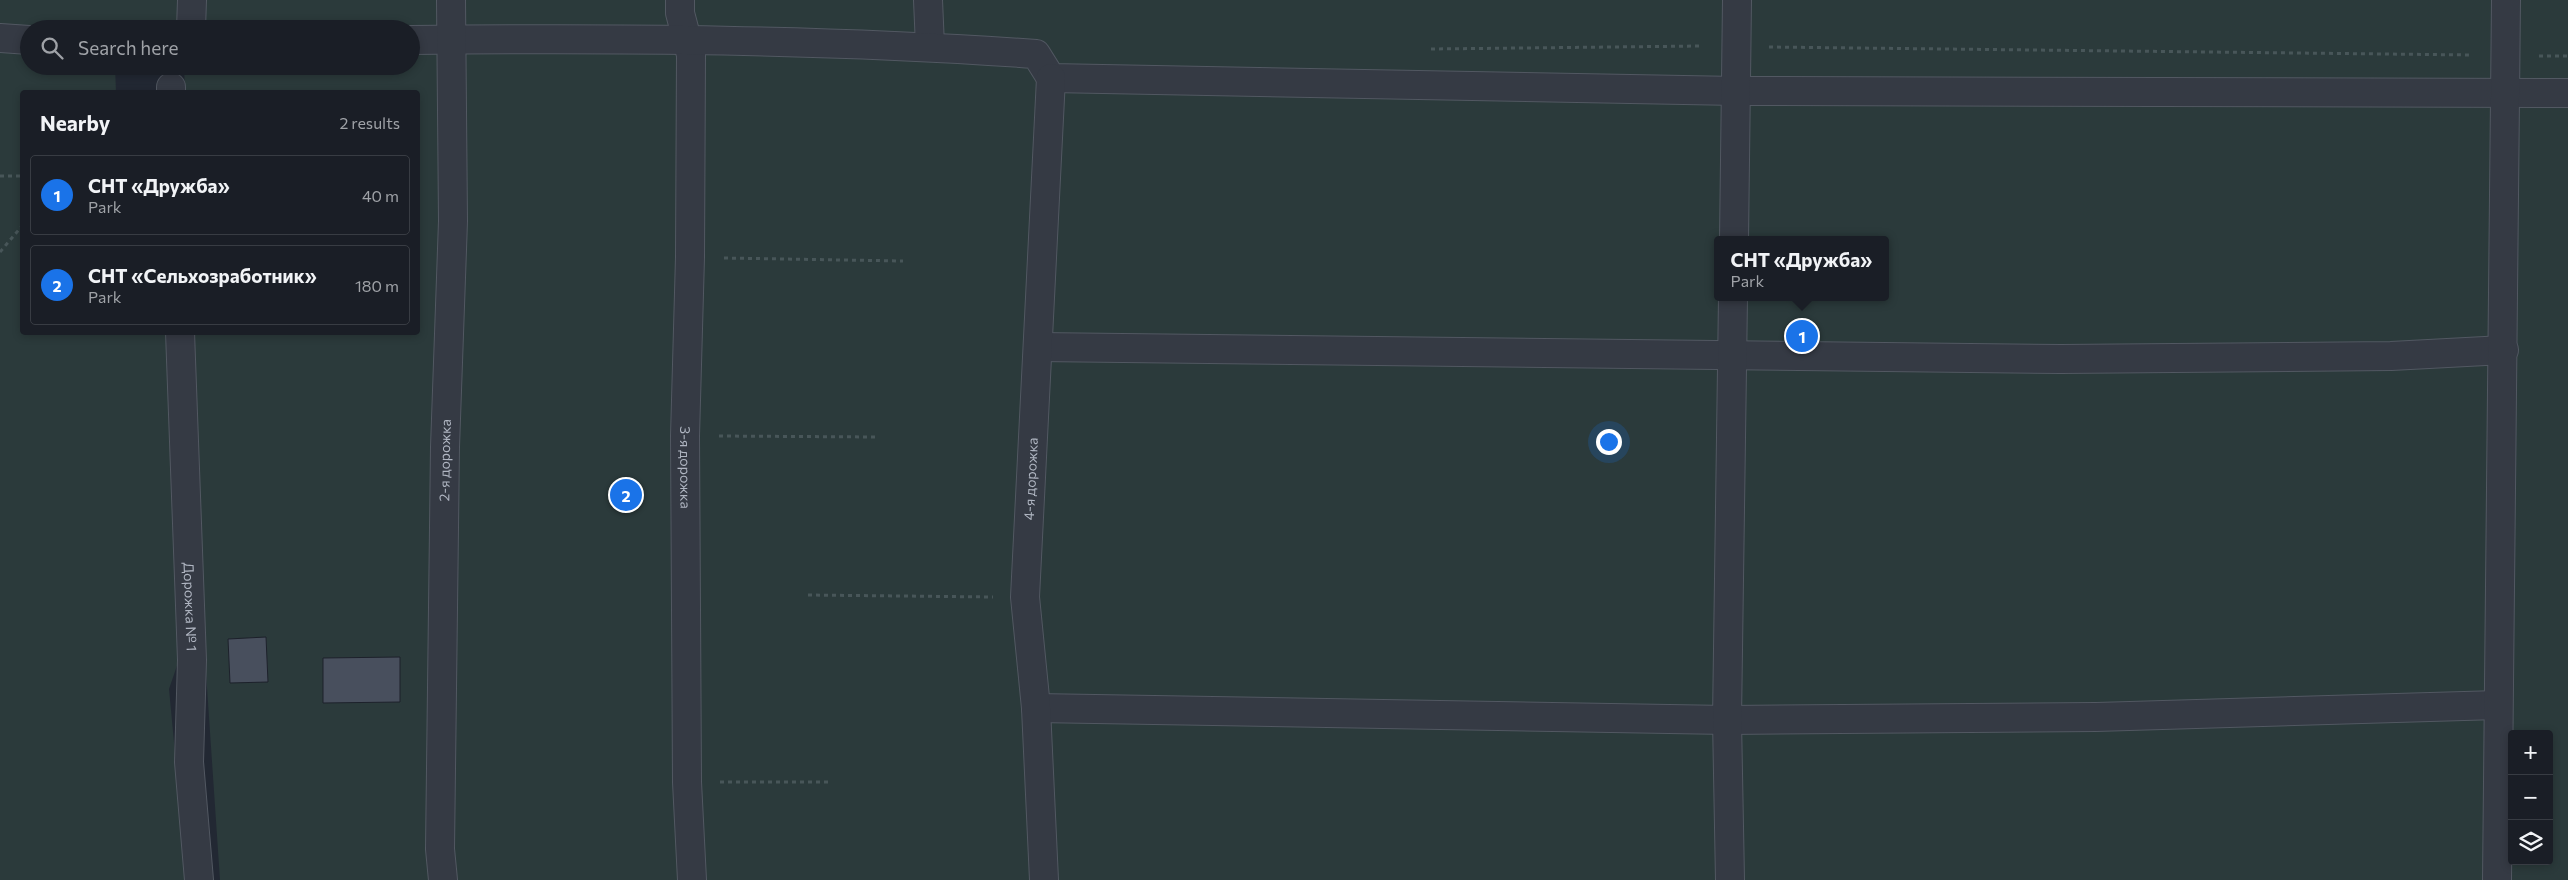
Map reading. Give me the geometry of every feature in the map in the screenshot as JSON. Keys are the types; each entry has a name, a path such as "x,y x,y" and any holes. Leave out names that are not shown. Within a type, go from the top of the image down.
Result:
{"street":[{"path":"191,20 192,0"},
{"name":"2-я дорожка","path":"443,880 440,849 445,447 453,221 451,0"},
{"name":"3-я дорожка","path":"680,0 680,13 689,48 690,257 685,436 687,782 692,880"},
{"path":"928,0 930,46"},
{"path":"1734,236 1738,0"},
{"path":"2496,880 2504,350 2506,0"},
{"path":"0,38 20,39"},
{"path":"420,40 451,39 689,48 930,46 1036,54 1051,78 1737,91 2568,93"},
{"name":"4-я дорожка","path":"1044,880 1036,708 1024,597 1051,78"},
{"path":"1730,880 1727,720 1733,301"},
{"name":"Дорожка № 1","path":"180,335 192,660 189,762 199,880"},
{"path":"1038,347 2061,359 2391,356 2504,350"},
{"path":"1036,708 1727,720 2096,717 2498,705"}],"path":[{"path":"1421,50 1736,46 2568,56"},
{"path":"0,176 20,176"},
{"path":"0,252 20,228"},
{"path":"690,257 903,261"},
{"path":"685,436 876,437"},
{"path":"808,595 1024,597"},
{"path":"687,782 832,782"}],"shaded area":[{"path":"0,0 2568,0 2568,880 220,880 205,658 193,335 420,335 420,90 185,90 184,75 420,75 420,20 20,20 20,30 0,33"},
{"path":"0,51 20,52 20,75 115,75 116,90 20,90 20,335 170,335 181,654 169,689 187,880 0,880"}],"building":[{"path":"266,637 268,682 230,683 228,639"},
{"path":"400,657 400,702 323,703 323,658"}],"place":[{"name":"СНТ «Дружба»","path":"1802,336"},
{"name":"СНТ «Сельхозработник»","path":"626,495"}]}
